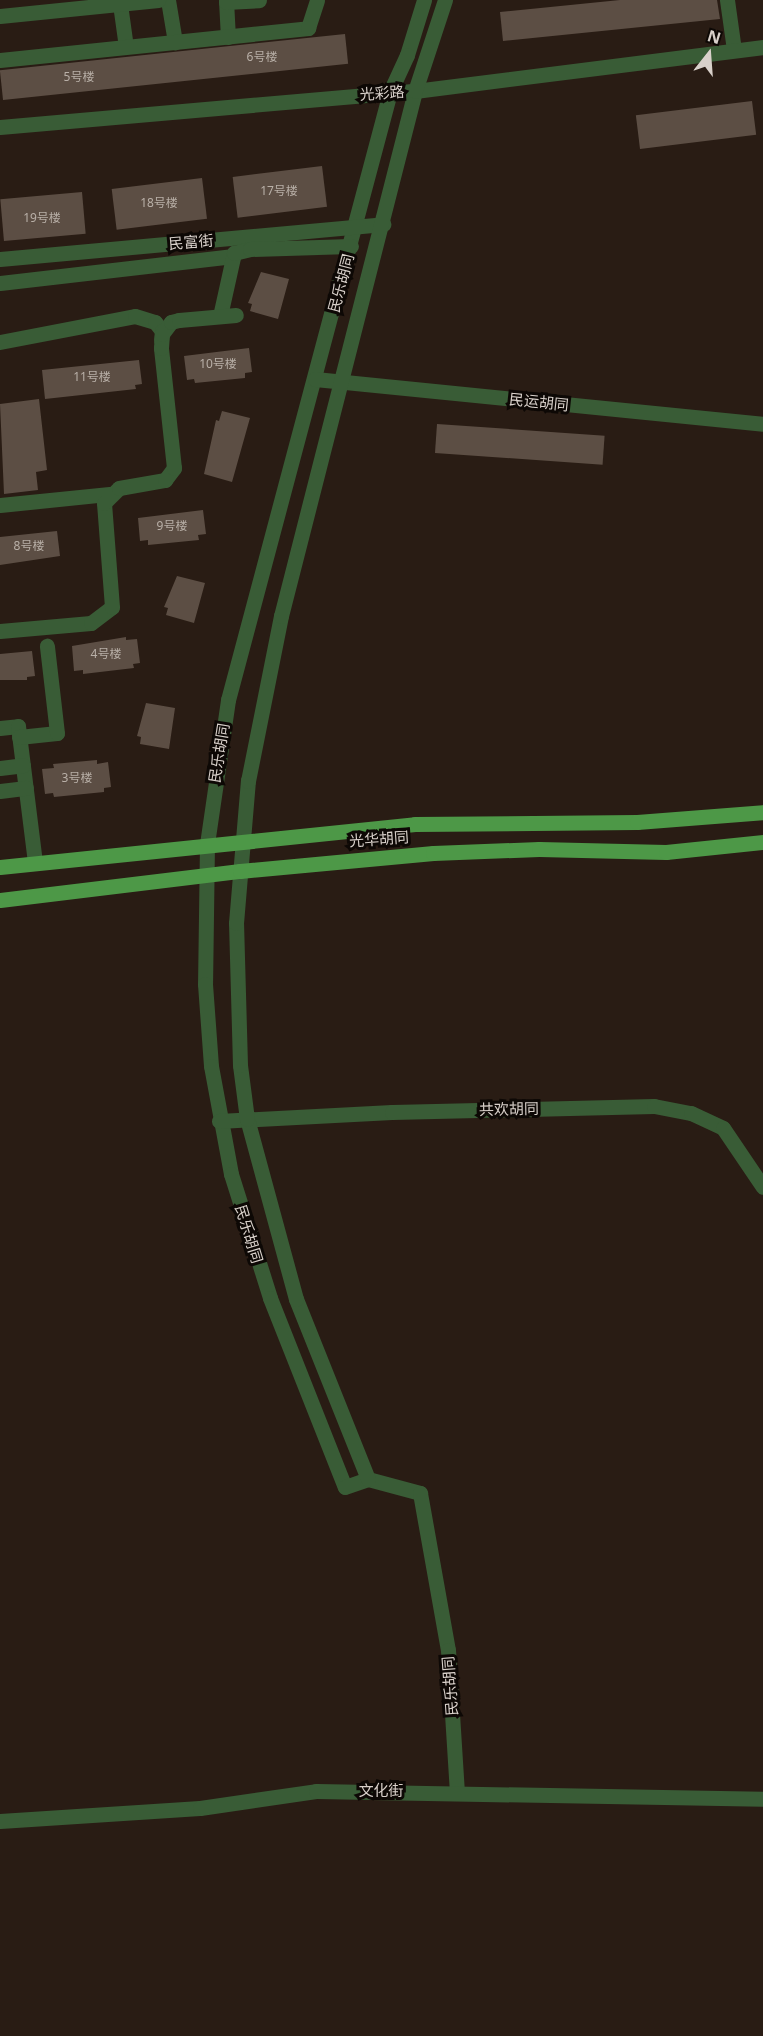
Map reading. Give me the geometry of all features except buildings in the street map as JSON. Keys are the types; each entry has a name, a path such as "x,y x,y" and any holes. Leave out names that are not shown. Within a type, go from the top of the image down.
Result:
{"main road":[{"name":"光华胡同","path":"0,867 415,824 637,822 763,812"},
{"name":"光华胡同","path":"0,900 240,871 433,853 539,849 666,852 763,842"}],"street":[{"path":"0,16 158,0"},
{"path":"168,0 175,42"},
{"path":"228,36 226,1 260,0"},
{"path":"0,60 308,28 317,0"},
{"name":"民乐胡同","path":"424,0 407,55 390,92 357,227 228,700 207,844 205,984 219,1121 240,1207 270,1298 345,1487 368,1479 420,1493 448,1650 457,1792"},
{"name":"民乐胡同","path":"368,1479 296,1299 247,1119 236,988 240,871 248,781 276,637 383,224 415,91 446,0"},
{"path":"727,0 734,50"},
{"path":"120,4 126,47"},
{"name":"光彩路","path":"0,127 415,91 763,47"},
{"name":"民富街","path":"0,260 383,224"},
{"path":"0,283 233,256 250,249 351,246"},
{"path":"220,316 233,256"},
{"path":"0,342 135,316 179,320 236,315"},
{"path":"0,505 77,496 109,495 128,485 165,480 174,468 160,326 149,318"},
{"path":"160,342 166,327 179,320"},
{"name":"民运胡同","path":"315,379 763,424"},
{"path":"0,631 99,620 112,608 103,509 109,495"},
{"path":"77,496 97,506 107,549"},
{"path":"19,737 57,734 47,646 51,631 59,625"},
{"path":"25,628 40,633 47,646"},
{"path":"0,728 18,726 35,863"},
{"path":"0,768 23,765"},
{"path":"0,791 26,788"},
{"name":"共欢胡同","path":"219,1121 654,1106 691,1113 723,1128 763,1187"},
{"name":"文化街","path":"0,1821 200,1808 316,1791 763,1799"}]}
